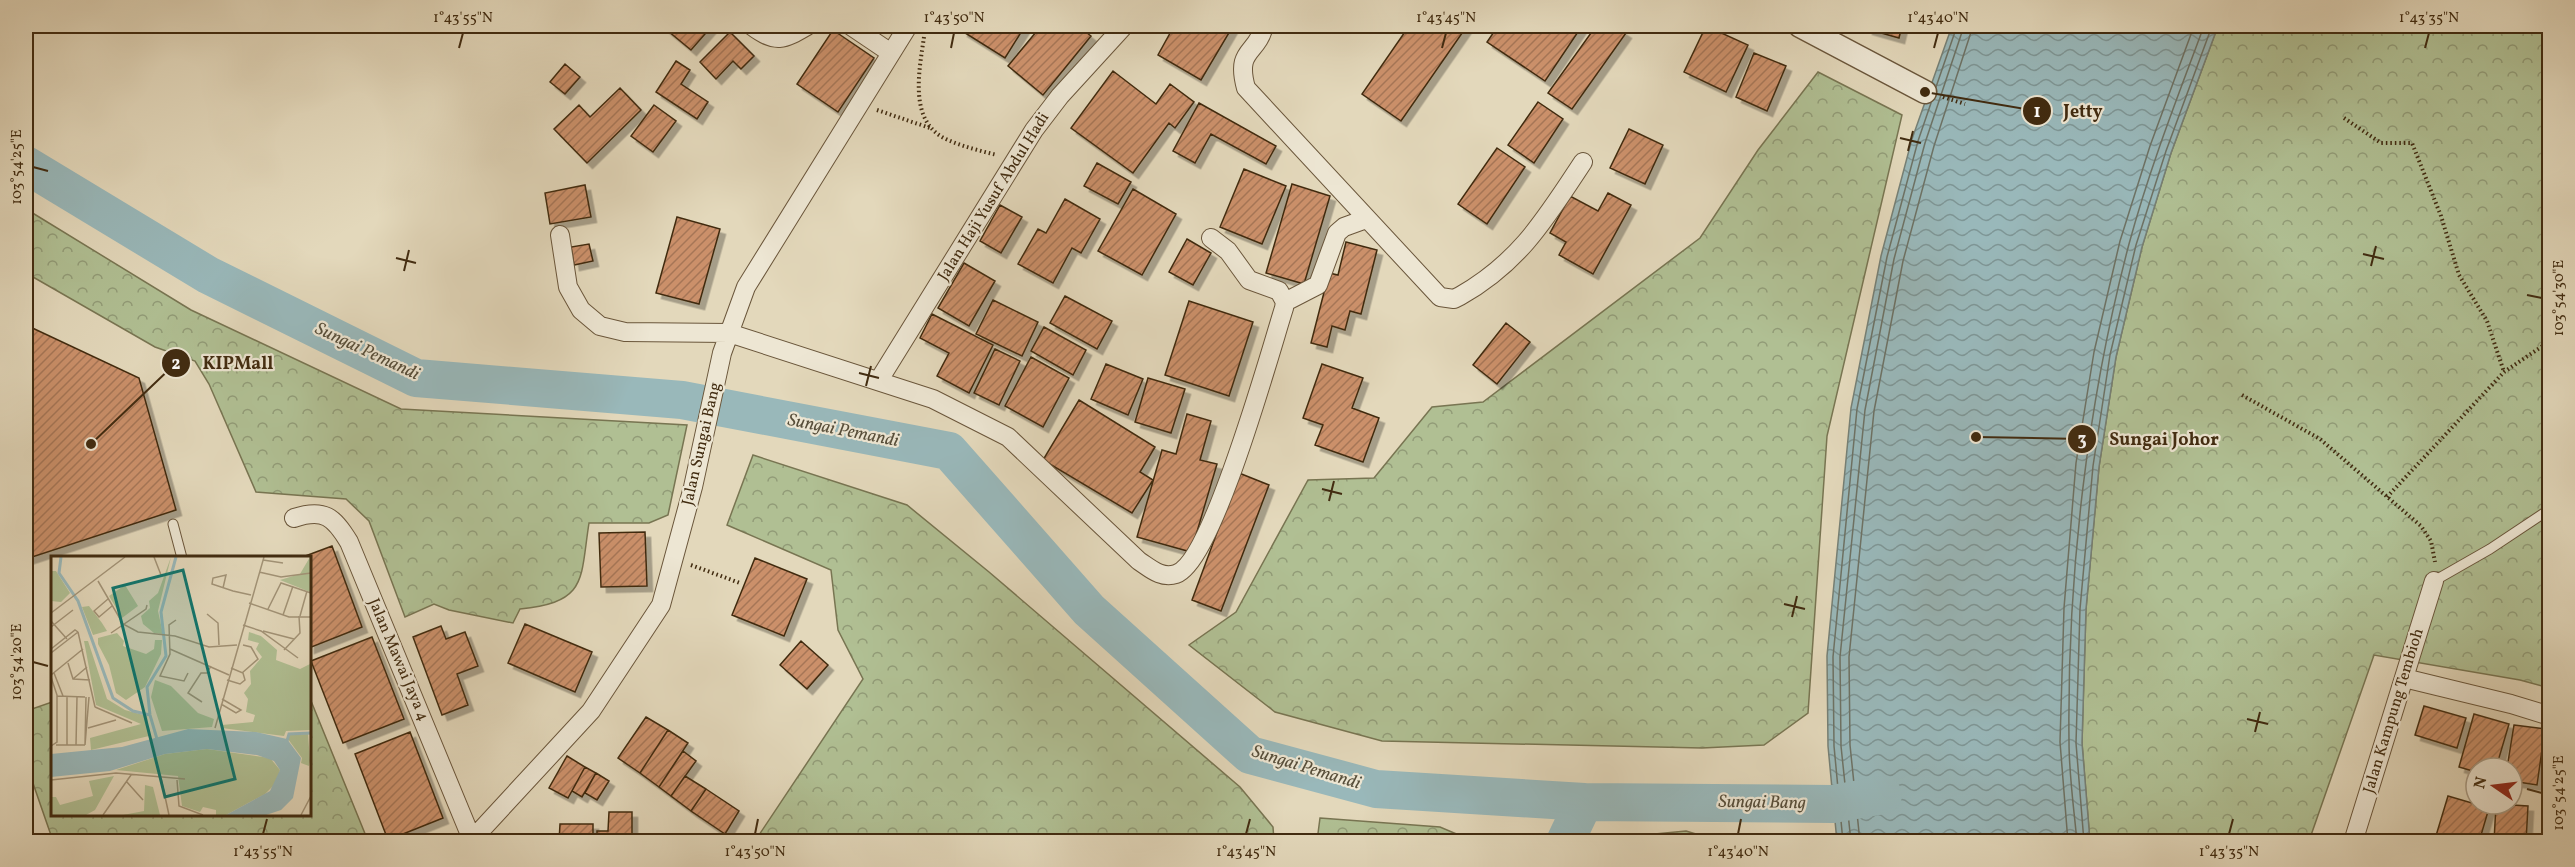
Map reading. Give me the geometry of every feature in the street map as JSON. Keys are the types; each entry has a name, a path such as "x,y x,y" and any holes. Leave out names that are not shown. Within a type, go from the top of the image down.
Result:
{"street":[{"path":"752,26 777,39 807,26"},
{"path":"851,26 891,53"},
{"name":"Jalan Sungai Bang","path":"472,841 591,711 661,605 693,487 722,354 746,287 908,26"},
{"name":"Jalan Haji Yusuf Abdul Hadi","path":"879,380 1015,161 1060,96 1124,26"},
{"path":"1264,26 1263,31 1245,55 1241,70 1246,88 1440,297 1454,299 1481,284 1512,258 1535,233 1584,162"},
{"path":"1800,26 1925,92"},
{"path":"560,234 568,287 581,310 600,326 625,332 729,333 933,399 1008,437 1139,561 1161,575 1177,573 1190,562 1223,499 1285,302 1318,285 1337,232 1366,219"},
{"path":"1211,238 1228,251 1249,280 1279,291 1285,302"},
{"name":"Jalan Mawai Jaya 4","path":"294,518 313,513 330,517 339,525 349,542 472,841"},
{"name":"Jalan Kampung Tembioh","path":"2353,842 2434,581"},
{"path":"2404,678 2550,716"}],"lane":[{"path":"2434,581 2490,549 2550,509"},
{"path":"173,524 181,556"}],"path":[{"path":"926,26 917,80 920,107 930,128"},
{"path":"860,103 930,128 947,140 1015,161"},
{"path":"2344,118 2381,143 2412,143 2441,216 2459,275 2487,321 2504,372"},
{"path":"2387,497 2504,372 2550,341"},
{"path":"2242,395 2320,439 2421,526 2431,541 2435,559 2434,581"},
{"path":"673,559 740,583"}],"green space":[{"path":"2218,26 2549,26 2549,688 2520,680 2374,655 2309,841 2090,842 2082,743 2086,609 2099,467 2116,357 2142,247 2171,153"},
{"path":"1818,72 1902,115 1827,436 1808,713 1764,745 1702,748 1382,741 1275,712 1189,645 1236,612 1308,480 1374,478 1432,407 1483,402 1700,238 1758,150"},
{"path":"26,209 191,310 401,409 687,425 668,515 649,523 589,523 584,560 577,585 558,601 520,609 513,623 449,610 434,604 405,617 369,521 346,499 256,492 209,384 195,361 155,347 26,273"},
{"path":"753,455 907,505 989,572 1240,787 1273,827 1274,841 755,841 863,679 838,630 831,570 727,525"},
{"path":"310,698 368,841 53,841 26,763 26,711 51,702 51,816 310,816"},
{"path":"1320,818 1440,827 1473,841 1317,841"},
{"path":"1686,831 1719,841 1591,841 1592,840"}],"water":[{"path":"1952,26 2218,26 2171,153 2142,247 2116,357 2099,467 2086,609 2082,743 2090,841 1837,842 1828,746 1827,656 1851,408 1881,256 1912,139"}],"building":[{"path":"662,26 712,26 691,50"},
{"path":"966,26 1025,26 1005,58 962,31"},
{"path":"1041,26 1078,26 1091,36 1043,95 1008,66"},
{"path":"1174,26 1233,26 1201,80 1158,55"},
{"path":"1409,26 1467,26 1401,121 1362,94"},
{"path":"1498,26 1582,26 1545,81 1487,42"},
{"path":"1596,26 1615,26 1626,33 1572,109 1548,93"},
{"path":"1706,26 1748,45 1726,92 1684,72"},
{"path":"1868,26 1902,26 1899,38 1867,29"},
{"path":"833,30 874,58 838,112 797,84"},
{"path":"730,32 754,56 741,69 733,61 716,79 700,62"},
{"path":"1754,53 1786,66 1767,111 1736,97"},
{"path":"676,61 690,70 681,84 708,102 697,119 656,92"},
{"path":"565,64 580,77 565,94 550,82"},
{"path":"1113,71 1156,104 1170,84 1194,102 1175,128 1169,123 1133,173 1071,128"},
{"path":"620,88 641,110 587,163 554,129 579,105 590,117"},
{"path":"1538,102 1563,119 1534,163 1508,145"},
{"path":"1199,103 1276,146 1266,164 1211,134 1195,163 1173,151"},
{"path":"654,105 676,121 653,152 631,136"},
{"path":"1629,129 1663,145 1645,184 1610,168"},
{"path":"1497,148 1525,167 1487,224 1458,204"},
{"path":"1097,163 1131,182 1118,204 1084,186"},
{"path":"1244,169 1286,186 1262,244 1220,227"},
{"path":"1292,184 1330,196 1304,284 1266,273"},
{"path":"585,185 591,217 550,224 545,193"},
{"path":"1133,189 1176,214 1142,275 1098,251"},
{"path":"1608,193 1631,205 1593,274 1559,255 1566,242 1550,233 1570,196 1598,211"},
{"path":"1065,199 1100,219 1081,253 1072,248 1053,283 1018,264 1038,229 1046,233"},
{"path":"1000,205 1022,217 1001,253 980,241"},
{"path":"677,217 720,229 699,304 656,293"},
{"path":"1187,239 1211,253 1193,285 1169,272"},
{"path":"1346,242 1377,250 1361,314 1350,311 1345,330 1332,326 1327,347 1311,343 1329,273 1338,275"},
{"path":"589,244 593,261 574,265 571,247"},
{"path":"964,263 995,281 969,326 938,308"},
{"path":"1065,296 1112,321 1097,349 1050,323"},
{"path":"993,300 1038,322 1022,356 976,334"},
{"path":"1189,301 1253,322 1229,396 1165,375"},
{"path":"932,314 993,345 969,393 937,376 949,353 920,338"},
{"path":"1506,323 1530,342 1497,384 1473,365"},
{"path":"26,325 139,378 176,510 26,559"},
{"path":"1044,327 1086,350 1073,375 1031,351"},
{"path":"995,349 1020,361 999,405 974,393"},
{"path":"1031,357 1069,378 1043,427 1005,406"},
{"path":"1106,364 1143,379 1128,415 1091,399"},
{"path":"1322,364 1363,378 1352,408 1379,418 1363,462 1315,445 1323,425 1303,418"},
{"path":"1148,378 1185,389 1171,433 1135,422"},
{"path":"1079,400 1155,447 1140,472 1153,480 1132,513 1043,460"},
{"path":"1187,414 1211,421 1200,460 1217,464 1191,552 1137,537 1162,450 1176,454"},
{"path":"1239,473 1269,485 1221,611 1192,600"},
{"path":"645,532 647,586 601,587 599,533"},
{"path":"332,546 362,627 310,648 310,556 305,556"},
{"path":"755,558 807,579 784,636 732,615"},
{"path":"525,624 592,652 575,692 508,663"},
{"path":"441,626 446,639 465,632 478,666 457,674 468,705 442,715 413,637"},
{"path":"372,637 404,719 343,743 311,661"},
{"path":"801,641 828,665 807,689 780,665"},
{"path":"2424,706 2466,718 2457,748 2415,735"},
{"path":"2474,714 2509,724 2500,756 2464,756 2464,768 2459,767"},
{"path":"646,717 668,730 640,773 618,758"},
{"path":"2514,725 2545,729 2537,785 2524,783 2524,756 2509,756"},
{"path":"668,730 688,743 659,787 640,773"},
{"path":"410,732 443,818 388,840 355,754"},
{"path":"683,751 696,761 671,796 659,787"},
{"path":"567,756 585,767 568,798 549,788"},
{"path":"585,767 596,773 582,797 572,791"},
{"path":"596,773 609,781 597,800 585,793"},
{"path":"685,776 706,789 691,811 671,796"},
{"path":"706,789 739,811 725,834 691,811"},
{"path":"2448,796 2464,801 2464,816 2487,816 2479,842 2443,842 2435,839"},
{"path":"2524,806 2528,806 2526,842 2494,842 2495,816 2524,816"},
{"path":"2544,808 2550,808 2550,842 2543,842"},
{"path":"609,812 632,812 632,842 597,842 597,831 608,831"},
{"path":"560,824 593,824 593,842 559,842"}],"waterway":[{"name":"Sungai Pemandi","path":"26,165 208,275 416,378 682,400 949,451 1089,610 1250,755 1376,789 1584,802"},
{"name":"Sungai Bang","path":"1565,842 1584,802 1833,804 1883,795"}],"place":[{"name":"Jetty","path":"1925,92"},
{"name":"Sungai Johor","path":"1976,437"},
{"name":"KIPMall","path":"91,444"}]}
